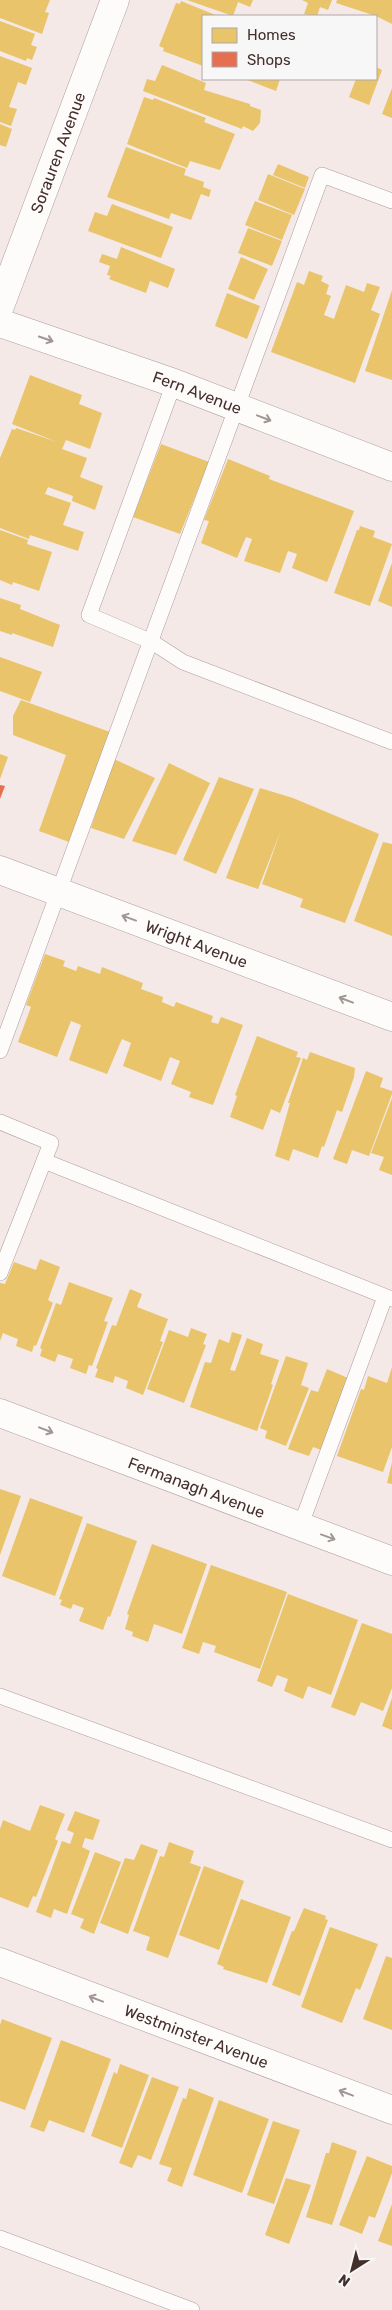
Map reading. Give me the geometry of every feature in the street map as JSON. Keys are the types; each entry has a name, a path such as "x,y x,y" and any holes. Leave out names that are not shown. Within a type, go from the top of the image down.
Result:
{"street":[{"name":"Sorauren Avenue","path":"0,306 115,0"},
{"name":"Fern Avenue","path":"0,323 174,383 392,467"},
{"name":"Wright Avenue","path":"0,870 392,1018"},
{"name":"Fermanagh Avenue","path":"0,1413 392,1561"},
{"name":"Westminster Avenue","path":"0,1962 392,2110"}],"lane":[{"path":"0,1051 57,892 152,642 322,174 392,201"},
{"path":"174,383 89,615 152,642 182,662 392,742"},
{"path":"0,1122 52,1143 0,1273"},
{"path":"44,1161 388,1298 300,1527"},
{"path":"0,1696 392,1840"},
{"path":"0,2238 192,2310"}],"building: Homes":[{"path":"0,0 50,0 45,12 49,13 42,34 0,18"},
{"path":"187,0 253,0 250,7 238,2 233,15"},
{"path":"302,0 332,0 328,10 320,7 317,15 304,14 308,3"},
{"path":"337,0 392,0 392,24 377,15 336,3"},
{"path":"181,1 216,15 202,15 202,66 163,51 164,48 159,46 176,3 180,4"},
{"path":"0,21 35,34 31,45 37,47 32,60 27,58 26,61 0,51"},
{"path":"0,56 32,68 26,85 18,82 9,107 17,109 11,126 0,122"},
{"path":"162,65 206,83 204,90 250,104 250,106 261,110 260,123 253,131 243,126 242,129 143,91 147,79 155,81"},
{"path":"377,68 382,70 369,105 349,97 356,80 377,80"},
{"path":"248,80 280,80 276,91"},
{"path":"392,88 392,118 382,114"},
{"path":"144,97 153,100 154,98 206,118 204,122 235,134 220,170 190,161 187,168 127,144"},
{"path":"0,124 12,129 6,147 0,145"},
{"path":"126,147 186,169 184,175 204,182 203,187 211,190 209,197 201,194 191,220 171,213 169,219 107,197"},
{"path":"278,164 309,177 305,188 273,175"},
{"path":"268,174 305,189 294,215 258,200"},
{"path":"255,201 292,215 282,240 245,225"},
{"path":"112,204 173,227 161,258 88,231 95,212 107,216"},
{"path":"248,228 282,241 272,266 238,253"},
{"path":"121,247 175,269 168,288 150,281 146,293 109,279 111,276 107,275 110,266 99,262 102,254 117,259"},
{"path":"241,257 268,269 254,300 228,289"},
{"path":"309,271 323,276 321,281 329,285 326,294 331,296 324,315 334,319 346,285 364,292 367,283 380,287 371,310 380,314 355,383 271,352 297,282 304,285"},
{"path":"392,290 392,380 365,371"},
{"path":"227,293 260,306 247,339 215,326"},
{"path":"30,375 82,395 79,404 102,413 90,449 66,440 62,449 87,458 80,477 103,486 95,510 72,501 73,496 48,487 45,494 71,503 63,525 84,532 78,551 30,535 29,539 0,528 0,458 12,429 15,430 16,428 57,442 12,424"},
{"path":"161,444 209,462 180,534 133,517"},
{"path":"228,459 270,476 269,479 354,511 327,582 292,568 297,554 288,551 280,573 244,561 252,539 246,537 237,558 201,543 209,521 204,520"},
{"path":"360,526 375,531 373,537 392,544 370,606 334,593"},
{"path":"0,530 28,540 27,544 52,552 39,591 13,582 12,585 0,580"},
{"path":"392,563 392,607 378,601"},
{"path":"0,598 21,605 20,609 60,625 53,647 12,633 12,635 0,631"},
{"path":"0,657 42,672 30,702 0,691"},
{"path":"21,700 110,732 69,842 39,831 66,755 13,735 13,716"},
{"path":"0,754 8,757 0,779"},
{"path":"114,759 155,778 124,839 91,828"},
{"path":"169,763 210,783 176,855 132,841"},
{"path":"219,777 254,789 216,874 183,860"},
{"path":"260,788 293,798 379,834 345,923 300,907 303,899 262,884 281,830 258,889 226,878"},
{"path":"383,842 392,844 392,936 354,921"},
{"path":"45,954 65,961 63,966 76,971 78,966 100,974 102,967 143,983 141,989 163,997 162,1002 174,1007 176,1002 213,1016 211,1022 218,1024 221,1017 243,1025 213,1105 189,1097 191,1092 171,1084 180,1061 170,1057 161,1081 123,1066 131,1043 122,1039 107,1074 69,1060 81,1025 71,1021 57,1057 18,1042 31,1007 26,1005"},
{"path":"257,1036 298,1052 296,1057 301,1058 280,1113 271,1109 263,1130 230,1117 237,1096 235,1095"},
{"path":"310,1052 355,1068 354,1077 342,1112 337,1110 324,1147 322,1146 318,1158 293,1149 289,1161 275,1156 290,1103 288,1103 303,1058 307,1060"},
{"path":"366,1071 383,1078 380,1087 392,1091 392,1094 369,1156 352,1150 347,1164 333,1159"},
{"path":"392,1098 392,1175 379,1170 384,1157 371,1153"},
{"path":"40,1259 60,1267 48,1300 53,1303 32,1352 16,1346 18,1339 3,1333 0,1341 0,1283 5,1284 14,1262 36,1270"},
{"path":"69,1282 113,1298 104,1321 108,1322 92,1366 89,1365 86,1374 70,1368 73,1359 58,1354 55,1362 40,1356 42,1349 40,1348 56,1303 61,1305"},
{"path":"130,1289 142,1294 137,1307 168,1319 160,1341 163,1342 143,1395 126,1388 128,1381 115,1376 113,1383 95,1377 98,1369 96,1368 112,1325 116,1326"},
{"path":"191,1328 207,1334 203,1344 206,1345 184,1403 147,1389 169,1330 188,1337"},
{"path":"232,1332 242,1335 230,1370 235,1371 247,1338 263,1344 260,1354 279,1360 271,1384 273,1385 257,1431 190,1407 205,1362 211,1363 219,1339 229,1343"},
{"path":"286,1356 308,1363 301,1385 309,1388 286,1446 265,1438 267,1431 260,1428"},
{"path":"392,1367 392,1447 383,1472 337,1456 361,1389 364,1390 368,1376 387,1383"},
{"path":"327,1369 348,1378 321,1450 313,1447 309,1456 288,1449 311,1390 318,1392"},
{"path":"392,1462 392,1484 387,1483"},
{"path":"0,1489 21,1496 0,1555"},
{"path":"30,1498 83,1517 55,1596 2,1576"},
{"path":"87,1523 137,1541 110,1617 108,1616 103,1630 79,1621 84,1608 73,1604 71,1609 60,1605 62,1600 59,1599"},
{"path":"152,1544 207,1564 182,1634 154,1624 148,1642 132,1636 133,1632 125,1629 129,1615 127,1614"},
{"path":"211,1565 287,1592 260,1669 214,1652 216,1646 203,1642 199,1654 182,1648"},
{"path":"288,1594 358,1620 331,1695 308,1686 303,1699 284,1691 288,1679 277,1675 272,1687 257,1681"},
{"path":"362,1623 392,1634 392,1688 383,1711 361,1702 355,1716 331,1707"},
{"path":"392,1698 392,1730 382,1726"},
{"path":"40,1805 65,1814 55,1839 58,1841 36,1897 33,1896 28,1908 0,1897 0,1829 3,1820 30,1831"},
{"path":"75,1811 100,1820 93,1840 85,1838 82,1847 90,1851 67,1914 54,1909 51,1918 36,1912 62,1841 70,1844 74,1833 67,1830"},
{"path":"169,1842 194,1851 190,1863 201,1867 168,1958 146,1950 150,1937 133,1931 160,1856 164,1857"},
{"path":"141,1844 158,1850 128,1934 100,1923 125,1858 134,1860"},
{"path":"95,1852 121,1862 94,1934 80,1928 84,1919 71,1914"},
{"path":"204,1866 244,1881 219,1950 179,1935"},
{"path":"241,1899 291,1917 267,1983 223,1969 224,1967 217,1964"},
{"path":"304,1908 326,1916 325,1919 328,1920 300,1996 272,1985 292,1931 294,1931"},
{"path":"330,1927 378,1944 360,1990 356,1988 342,2023 301,2007"},
{"path":"386,1956 392,1958 392,2030 363,2019"},
{"path":"2,2019 52,2038 25,2110 0,2101 0,2025"},
{"path":"61,2040 111,2059 84,2133 49,2120 44,2132 30,2127"},
{"path":"120,2064 149,2075 122,2148 91,2136 114,2072 117,2074"},
{"path":"152,2077 179,2087 151,2160 138,2155 132,2168 119,2163"},
{"path":"189,2088 214,2098 182,2187 167,2181 172,2168 159,2164 183,2098 186,2099"},
{"path":"219,2100 269,2119 242,2193 193,2175"},
{"path":"273,2121 300,2130 274,2204 247,2195"},
{"path":"332,2142 357,2151 332,2225 306,2217 326,2153 329,2153"},
{"path":"367,2156 392,2166 392,2173 375,2218 369,2216 362,2234 339,2225"},
{"path":"286,2178 311,2185 289,2244 265,2235"},
{"path":"392,2204 392,2246 378,2241"}],"building: Shops":[{"path":"0,785 5,786 0,799"}]}
